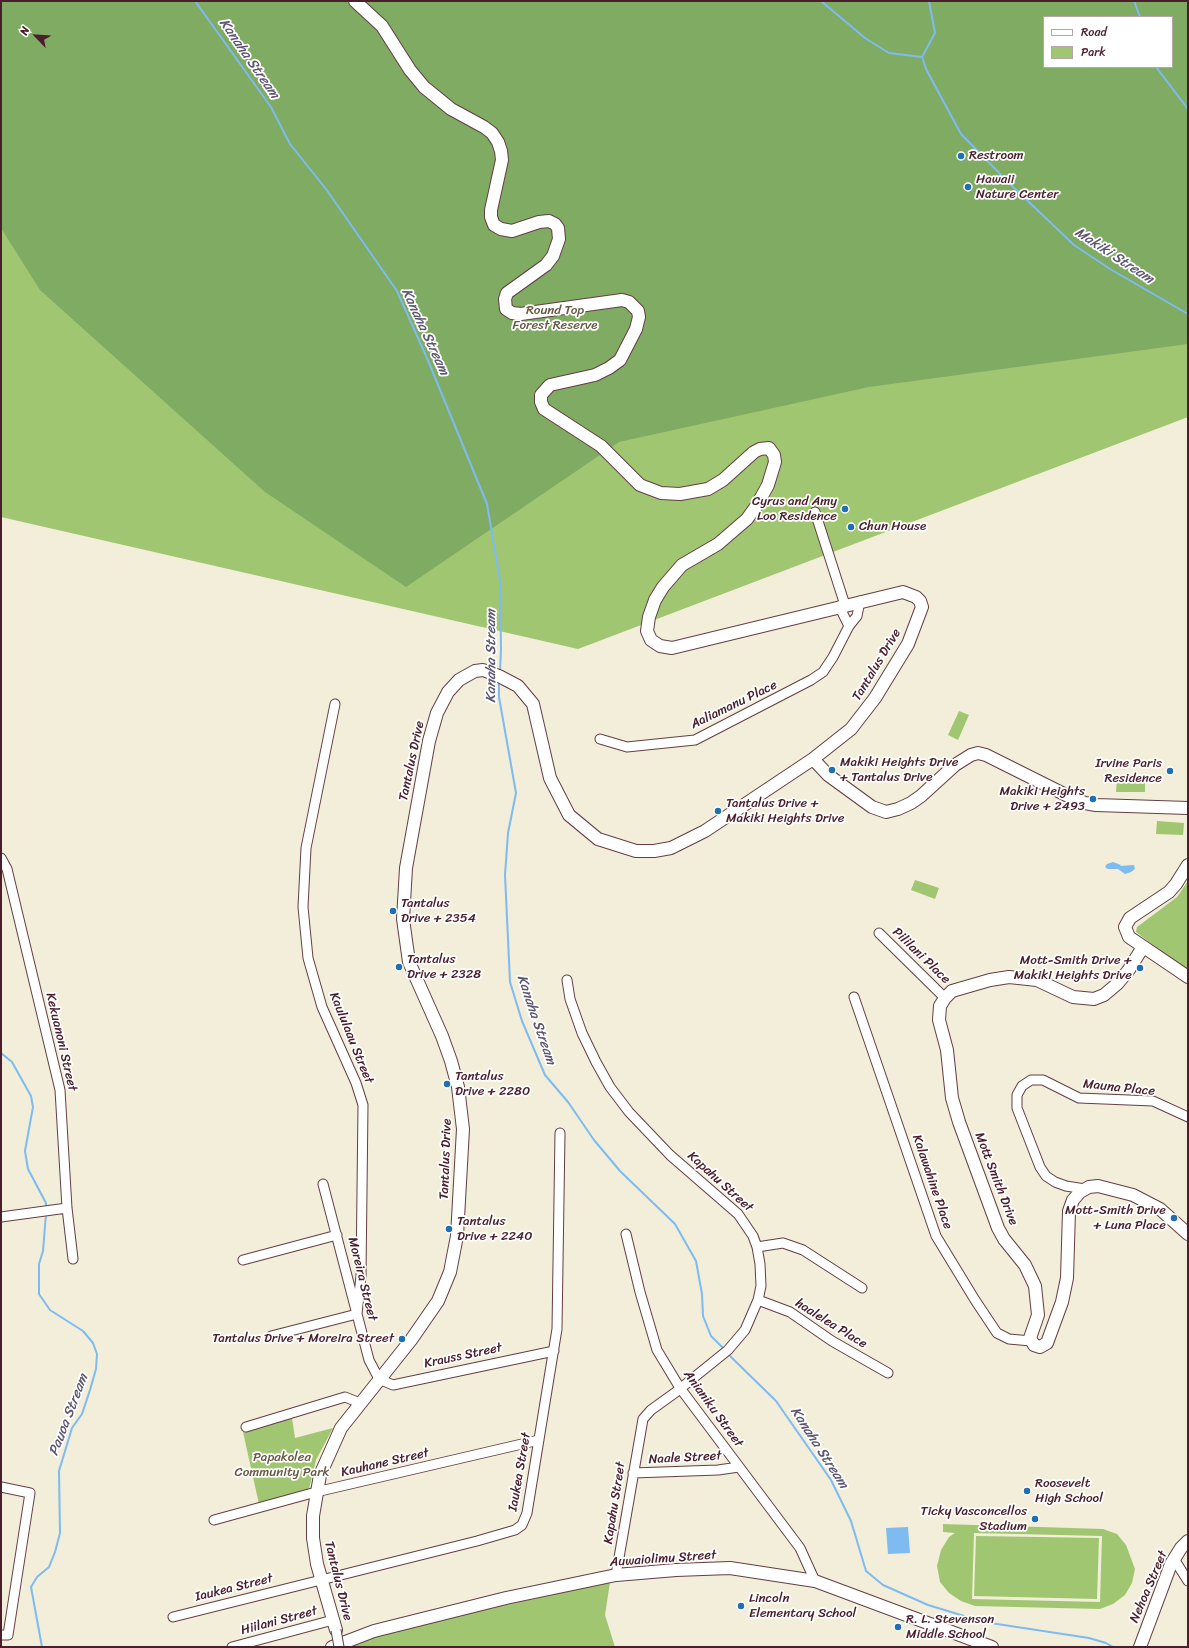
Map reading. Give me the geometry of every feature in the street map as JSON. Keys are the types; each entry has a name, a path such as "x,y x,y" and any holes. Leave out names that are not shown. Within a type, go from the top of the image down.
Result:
{"street":[{"name":"Tantalus Drive","path":"339,1647 313,1538 313,1516 320,1475 332,1445 341,1428 378,1379 411,1340 438,1301 450,1272 457,1236 463,1129 458,1087 444,1043 409,962 403,919 406,868 429,741 437,713 448,692 459,680 475,671 483,670 518,686 529,698 535,712 550,778 569,816 598,839 636,852 672,848 705,831 813,759 852,729 864,714 908,644 922,607 916,597 903,592 860,601 672,648 660,646 651,640 647,631 649,617 655,600 663,587 682,565 718,544 747,519 758,505 768,485 774,466 774,455 768,448 760,449 754,452 723,480 708,489 680,494 661,493 640,484 601,446 544,409 541,402 541,395 550,385 595,375 609,368 620,360 636,329 639,317 638,312 629,302 622,300 521,314 512,313 506,309 505,299 507,293 546,265 553,256 559,239 558,228 555,224 549,221 539,222 512,231 501,229 494,224 491,217 491,210 502,160 498,142 488,130 451,109 424,87 410,70 382,26 355,1"},
{"path":"815,512 849,626"},
{"name":"Aaliamanu Place","path":"600,739 627,746 694,740 811,680 823,672 845,638 849,626 857,616 860,601"},
{"name":"Kaululaau Street","path":"335,704 306,848 303,907 308,958 322,1007 356,1083 363,1105 361,1276 357,1314"},
{"path":"813,759 828,776 872,806 886,812 898,809 911,803 921,796 955,765 971,755 978,753 986,755 1085,803 1096,805 1188,808"},
{"name":"Kekuanoni Street","path":"1,858 7,869 60,1090 67,1208 73,1259"},
{"path":"1188,865 1169,892 1134,914 1126,923 1125,927 1129,938 1188,977"},
{"name":"Pililani Place","path":"879,933 945,998"},
{"path":"945,998 952,991 962,987 990,980 1017,977 1046,984 1073,997 1094,999 1104,994 1117,984 1128,971 1143,947"},
{"name":"Kapahu Street","path":"567,980 570,999 582,1033 602,1075 618,1099 670,1155 738,1214 748,1227 757,1247 761,1275 758,1300 750,1320 739,1338 728,1350 644,1417 616,1575"},
{"name":"Kalawahine Place","path":"854,996 936,1236 997,1333 1009,1339 1031,1341"},
{"name":"Mott Smith Drive","path":"945,998 939,1011 939,1020 948,1057 954,1106 998,1228 1004,1239 1025,1265 1035,1286 1038,1315 1030,1336 1031,1341"},
{"name":"Mauna Place","path":"1085,1189 1066,1186 1055,1182 1046,1176 1040,1167 1017,1108 1018,1095 1022,1086 1031,1080 1043,1080 1079,1098 1153,1101 1188,1117"},
{"name":"Iaukea Street","path":"173,1617 477,1541 519,1528 526,1517 557,1329 560,1134"},
{"name":"Moreira Street","path":"322,1184 337,1235 369,1360 378,1379"},
{"path":"1031,1341 1034,1345 1040,1347 1047,1343 1062,1302 1067,1274 1069,1211 1073,1200 1085,1189 1103,1186 1133,1195 1160,1209 1186,1229"},
{"path":"1,1217 67,1208"},
{"name":"Anianiku Street","path":"626,1234 640,1292 657,1350 680,1388 800,1548 815,1581"},
{"path":"243,1260 337,1235"},
{"path":"757,1247 783,1243 803,1250 862,1288"},
{"name":"haalelea Place","path":"758,1300 790,1312 832,1341 888,1373"},
{"path":"271,1336 357,1314"},
{"name":"Krauss Street","path":"378,1379 393,1385 554,1351"},
{"path":"246,1426 345,1397 360,1403"},
{"name":"Kauhane Street","path":"214,1520 316,1492 539,1440"},
{"name":"Naale Street","path":"633,1473 718,1470 739,1466"},
{"path":"1,1487 30,1493 8,1635 1,1634"},
{"name":"Nehoa Street","path":"1140,1647 1174,1558 1188,1541"},
{"path":"1174,1558 1188,1581"},
{"name":"Auwaiolimu Street","path":"332,1647 381,1630 506,1598 616,1575 676,1570 730,1568 815,1581 992,1647"},
{"name":"Hiilani Street","path":"232,1647 334,1625"}],"green space":[{"name":"Round Top Forest Reserve","path":"1,1 1188,1 1188,417 578,649 1,517"},
{"name":"Round Top Forest Reserve","path":"1,1 1188,1 1188,344 869,387 619,442 406,587 265,492 40,290 1,228"},
{"path":"959,711 969,715 958,740 948,735"},
{"path":"1117,778 1145,779 1145,792 1116,792"},
{"path":"1157,821 1184,823 1183,835 1156,834"},
{"path":"915,880 939,888 935,899 911,890"},
{"path":"1188,881 1188,972 1136,932 1137,927 1177,897"},
{"name":"Papakolea Community Park","path":"292,1418 295,1438 333,1428 316,1460 309,1489 259,1504 243,1432"},
{"path":"943,1524 1103,1529 1117,1534 1126,1545 1135,1569 1132,1583 1125,1595 1113,1604 1100,1609 975,1606 961,1601 949,1593 940,1582 937,1566 941,1550 949,1537 955,1533 943,1532","holes":["974,1533 1102,1536 1100,1602 972,1599"]},
{"path":"976,1536 1099,1538 1097,1599 974,1596"},
{"path":"610,1582 605,1615 615,1647 345,1647 369,1637 419,1624"}],"water":[{"path":"1113,862 1121,865 1120,866 1134,865 1135,869 1125,874 1118,869 1108,869 1105,867 1107,864"},
{"path":"908,1527 910,1553 888,1554 886,1528"}],"waterway":[{"name":"Kanaha Stream","path":"195,1 271,107 290,144 326,189 397,291 427,358 487,504 500,580 500,672"},
{"path":"821,1 865,38 889,53 922,57"},
{"path":"922,57 935,33 929,1"},
{"path":"1134,1 1140,16"},
{"name":"Makiki Stream","path":"922,57 926,69 961,134 1009,183 1074,245 1110,269 1188,314"},
{"path":"1157,68 1188,109"},
{"name":"Kanaha Stream","path":"499,681 499,697 516,793 508,833 505,875 510,982 522,1021 545,1075 568,1102 594,1140 620,1171 675,1224 696,1261 702,1294 703,1316 711,1336 723,1348"},
{"name":"Pauoa Stream","path":"1,1053 12,1062 31,1096 33,1107 25,1151 28,1169 46,1203 46,1208"},
{"name":"Pauoa Stream","path":"42,1647 31,1587 37,1577 49,1567 55,1552 60,1533 59,1471 72,1428 82,1414 90,1390 96,1369 97,1354 93,1343 83,1331 50,1310 39,1294 39,1264 43,1251 46,1214"},
{"name":"Kanaha Stream","path":"729,1355 776,1401 831,1480 851,1521 866,1571 883,1585 928,1605 984,1622 1089,1638 1106,1643 1113,1647"}],"place":[{"name":"Restroom","path":"961,156"},
{"name":"Hawaii Nature Center","path":"968,187"},
{"name":"Cyrus and Amy Loo Residence","path":"845,509"},
{"name":"Chun House","path":"851,527"},
{"name":"Makiki Heights Drive + Tantalus Drive","path":"832,770"},
{"name":"Irvine Paris Residence","path":"1170,771"},
{"name":"Makiki Heights Drive + 2493","path":"1093,799"},
{"name":"Tantalus Drive + Makiki Heights Drive","path":"718,811"},
{"name":"Tantalus Drive + 2354","path":"393,911"},
{"name":"Tantalus Drive + 2328","path":"399,967"},
{"name":"Mott-Smith Drive + Makiki Heights Drive","path":"1140,968"},
{"name":"Tantalus Drive + 2280","path":"447,1084"},
{"name":"Mott-Smith Drive + Luna Place","path":"1174,1218"},
{"name":"Tantalus Drive + 2240","path":"449,1229"},
{"name":"Tantalus Drive + Moreira Street","path":"402,1339"},
{"name":"Roosevelt High School","path":"1027,1491"},
{"name":"Ticky Vasconcellos Stadium","path":"1035,1519"},
{"name":"Lincoln Elementary School","path":"741,1606"},
{"name":"R. L. Stevenson Middle School","path":"898,1627"}]}
